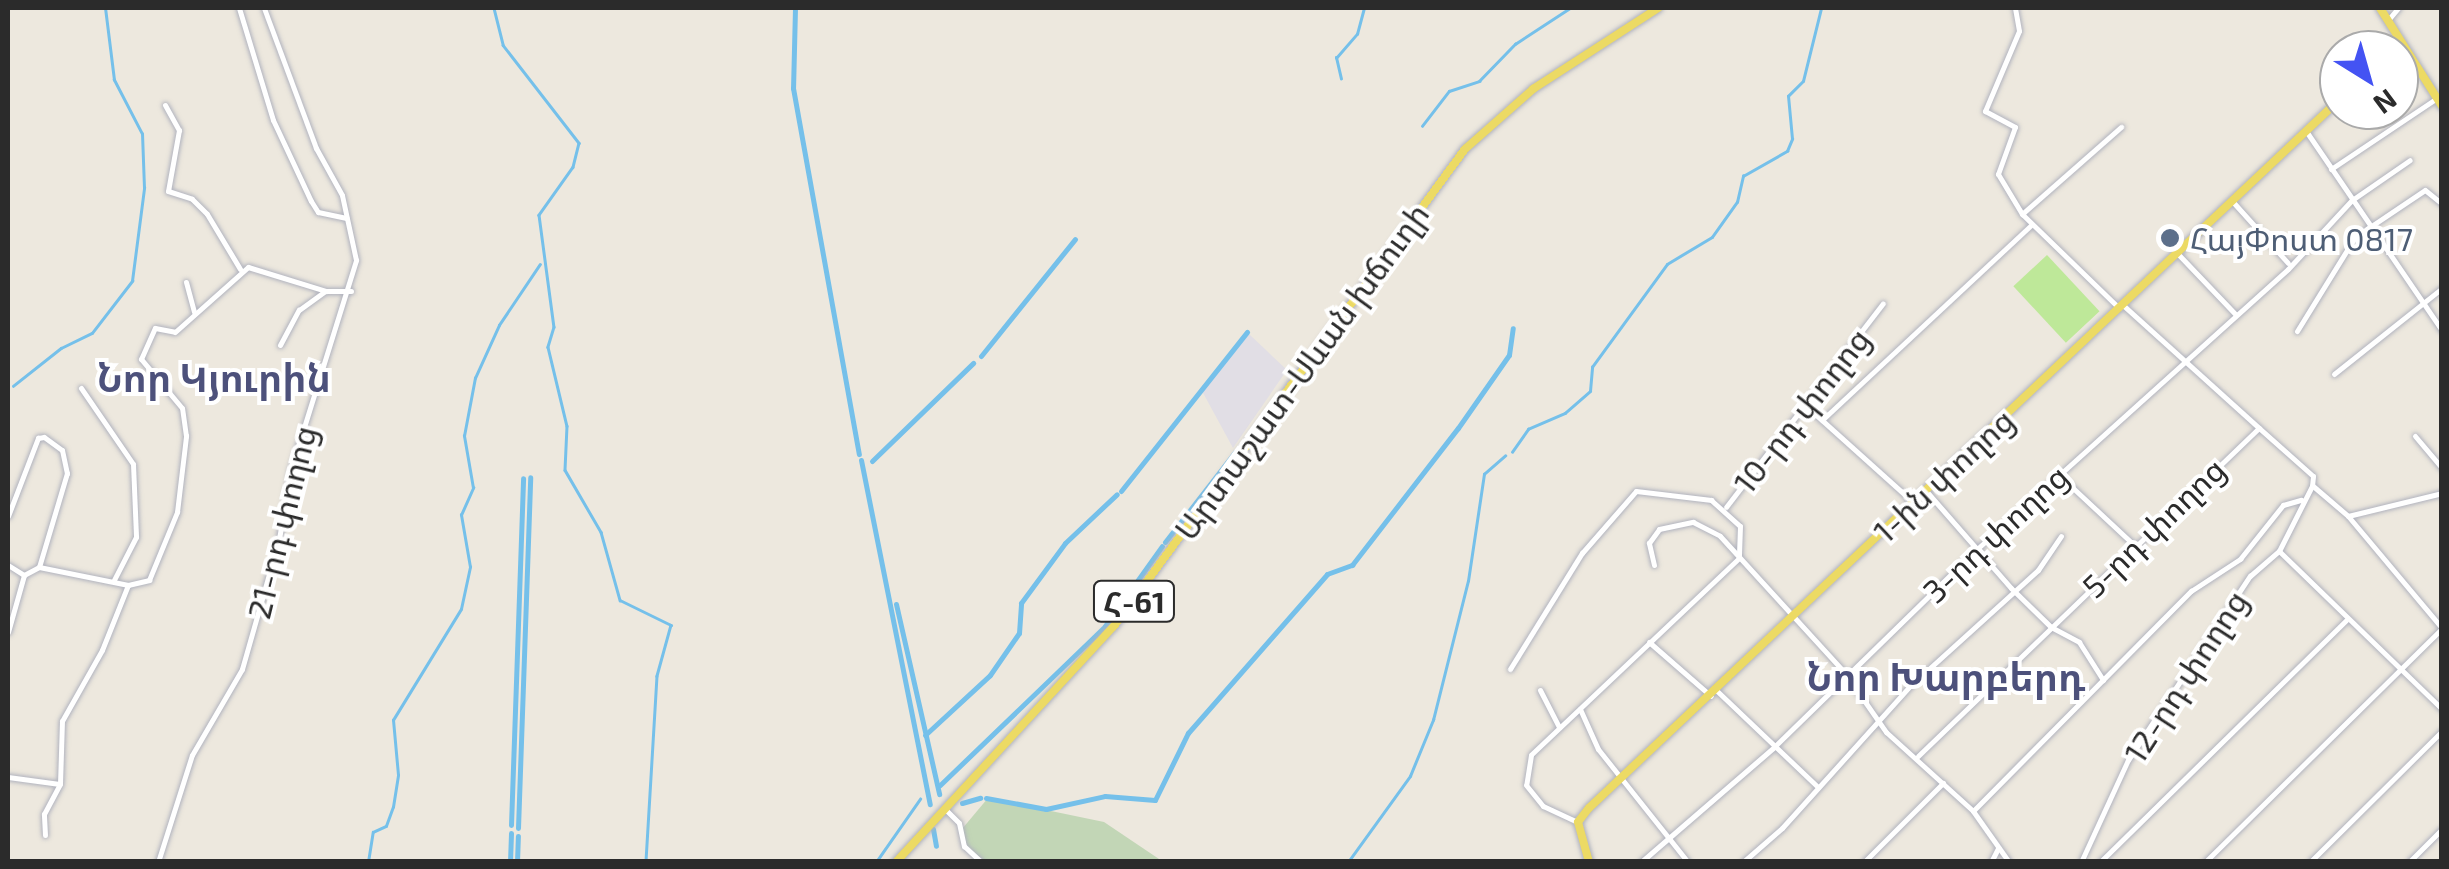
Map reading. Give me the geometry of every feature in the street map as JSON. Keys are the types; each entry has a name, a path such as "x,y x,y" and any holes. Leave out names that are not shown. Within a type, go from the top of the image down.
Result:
{"main road":[{"name":"Արտաշատ-Սևան խճուղի","path":"896,862 1114,626 1458,156 1533,89 1658,8"},
{"path":"2380,8 2394,30"},
{"path":"2419,69 2439,102"},
{"name":"1-ին փողոց","path":"1578,822 2319,119"},
{"path":"1578,822 1588,862"}],"street":[{"path":"239,8 273,120 310,201 318,212 346,218"},
{"name":"21-րդ փողոց","path":"158,862 184,773 242,668 296,451 351,291 356,260 346,218 264,8"},
{"path":"1973,811 2192,591 2240,559 2283,504 2301,500 2312,486 2313,476 2022,214 1998,174 2015,127 1985,111 2019,31 2015,8"},
{"path":"2388,20 2398,8"},
{"path":"2331,169 2439,102"},
{"path":"165,105 179,130 168,191 192,199 207,214 240,269 326,291 351,291"},
{"path":"2022,214 2121,127"},
{"path":"2306,131 2442,330"},
{"name":"3-րդ փողոց","path":"1641,862 1774,747 1845,672 2236,315 2352,200 2410,160"},
{"path":"2296,331 2344,251 2369,226 2426,190 2442,204"},
{"path":"2232,201 2288,263"},
{"name":"10-րդ փողոց","path":"1822,420 2031,224"},
{"path":"2178,254 2236,315"},
{"path":"8,632 24,575 40,567 128,585 149,580 177,512 186,436 182,408 141,359 155,328 175,332 240,269"},
{"path":"186,282 194,313"},
{"path":"2334,374 2442,288"},
{"path":"280,345 299,310 326,291"},
{"name":"10-րդ փողոց","path":"1510,669 1582,552 1624,498 1648,489 1726,507 1883,304"},
{"path":"81,388 132,464 136,537 114,580"},
{"path":"1804,404 1914,503"},
{"name":"5-րդ փողոց","path":"1918,756 2259,428"},
{"path":"2415,436 2442,468"},
{"path":"8,516 38,438 44,437 62,450 67,473 40,567"},
{"path":"2059,475 2134,545"},
{"path":"2205,862 2442,628 2348,516 2312,486"},
{"path":"1927,492 2010,588 2051,627 2079,642 2104,680"},
{"path":"2348,516 2442,493"},
{"name":"12-րդ փողոց","path":"2081,862 2128,760 2250,576 2279,551 2301,500"},
{"path":"1578,822 1543,806 1526,785 1530,755 1739,558 1744,535 1726,507"},
{"path":"1654,564 1652,535 1677,523 1706,528 1845,672 1879,720 1973,811 2009,862"},
{"path":"1743,862 2010,588 2038,570 2062,536"},
{"path":"2279,551 2398,673 2442,709"},
{"path":"8,565 24,575"},
{"path":"45,835 44,814 60,784 62,721 128,585"},
{"path":"2100,862 2346,620"},
{"path":"1649,642 1714,693 1746,711 1774,747 1797,761 1818,787"},
{"path":"1540,690 1559,727"},
{"path":"1580,709 1598,749 1688,862"},
{"path":"2310,862 2442,731"},
{"path":"8,777 60,784"},
{"path":"1864,862 1944,782"},
{"path":"943,807 980,862"},
{"path":"2408,862 2442,829"},
{"path":"1991,862 1998,848"}],"shaded area":[{"path":"1249,334 1287,370 1233,448 1202,391"}],"green space":[{"path":"2047,255 2100,311 2066,343 2013,286"},
{"path":"988,798 1104,822 1162,861 986,861 967,849 962,829"}],"waterway":[{"path":"13,386 61,348 92,333 132,281 144,188 142,134 114,80 105,8"},
{"path":"494,8 503,45 579,143 573,167 539,215 554,327 548,347 567,426 565,470 601,532 620,600 671,625 657,676 646,862"},
{"path":"795,8 793,88 859,454"},
{"path":"1341,79 1336,58 1357,34 1364,8"},
{"path":"1422,126 1449,91 1479,81 1515,44 1570,8"},
{"path":"1512,452 1528,429 1565,413 1590,391 1592,367 1667,264 1712,237 1737,202 1743,176 1787,151 1792,139 1788,96 1803,81 1821,8"},
{"path":"981,356 1075,239"},
{"path":"368,862 373,832 386,826 393,807 398,775 393,720 461,609 470,567 461,515 473,488 464,436 475,378 499,325 540,264"},
{"path":"986,798 1046,809 1105,796 1155,800 1188,733 1327,574 1352,565 1458,428 1509,355 1513,328"},
{"path":"1121,491 1247,332"},
{"path":"872,461 973,363"},
{"path":"1165,542 1235,452"},
{"path":"1348,862 1410,776 1433,720 1468,581 1484,474 1505,456"},
{"path":"861,460 930,804"},
{"path":"518,828 530,477"},
{"path":"511,825 523,478"},
{"path":"925,735 990,675 1019,633 1021,603 1065,543 1117,494"},
{"path":"940,785 1105,626 1162,546"},
{"path":"896,604 939,794"},
{"path":"962,803 980,798"},
{"path":"876,862 920,799"},
{"path":"933,829 936,846"},
{"path":"510,862 511,833"},
{"path":"517,862 518,836"},
{"path":"928,862 957,862"}],"place":[{"name":"ՀայՓոստ 0817","path":"2170,238"}],"district":[{"name":"Նոր Կյուրին","path":"214,378"},
{"name":"Նոր Խարբերդ","path":"1946,677"}]}
